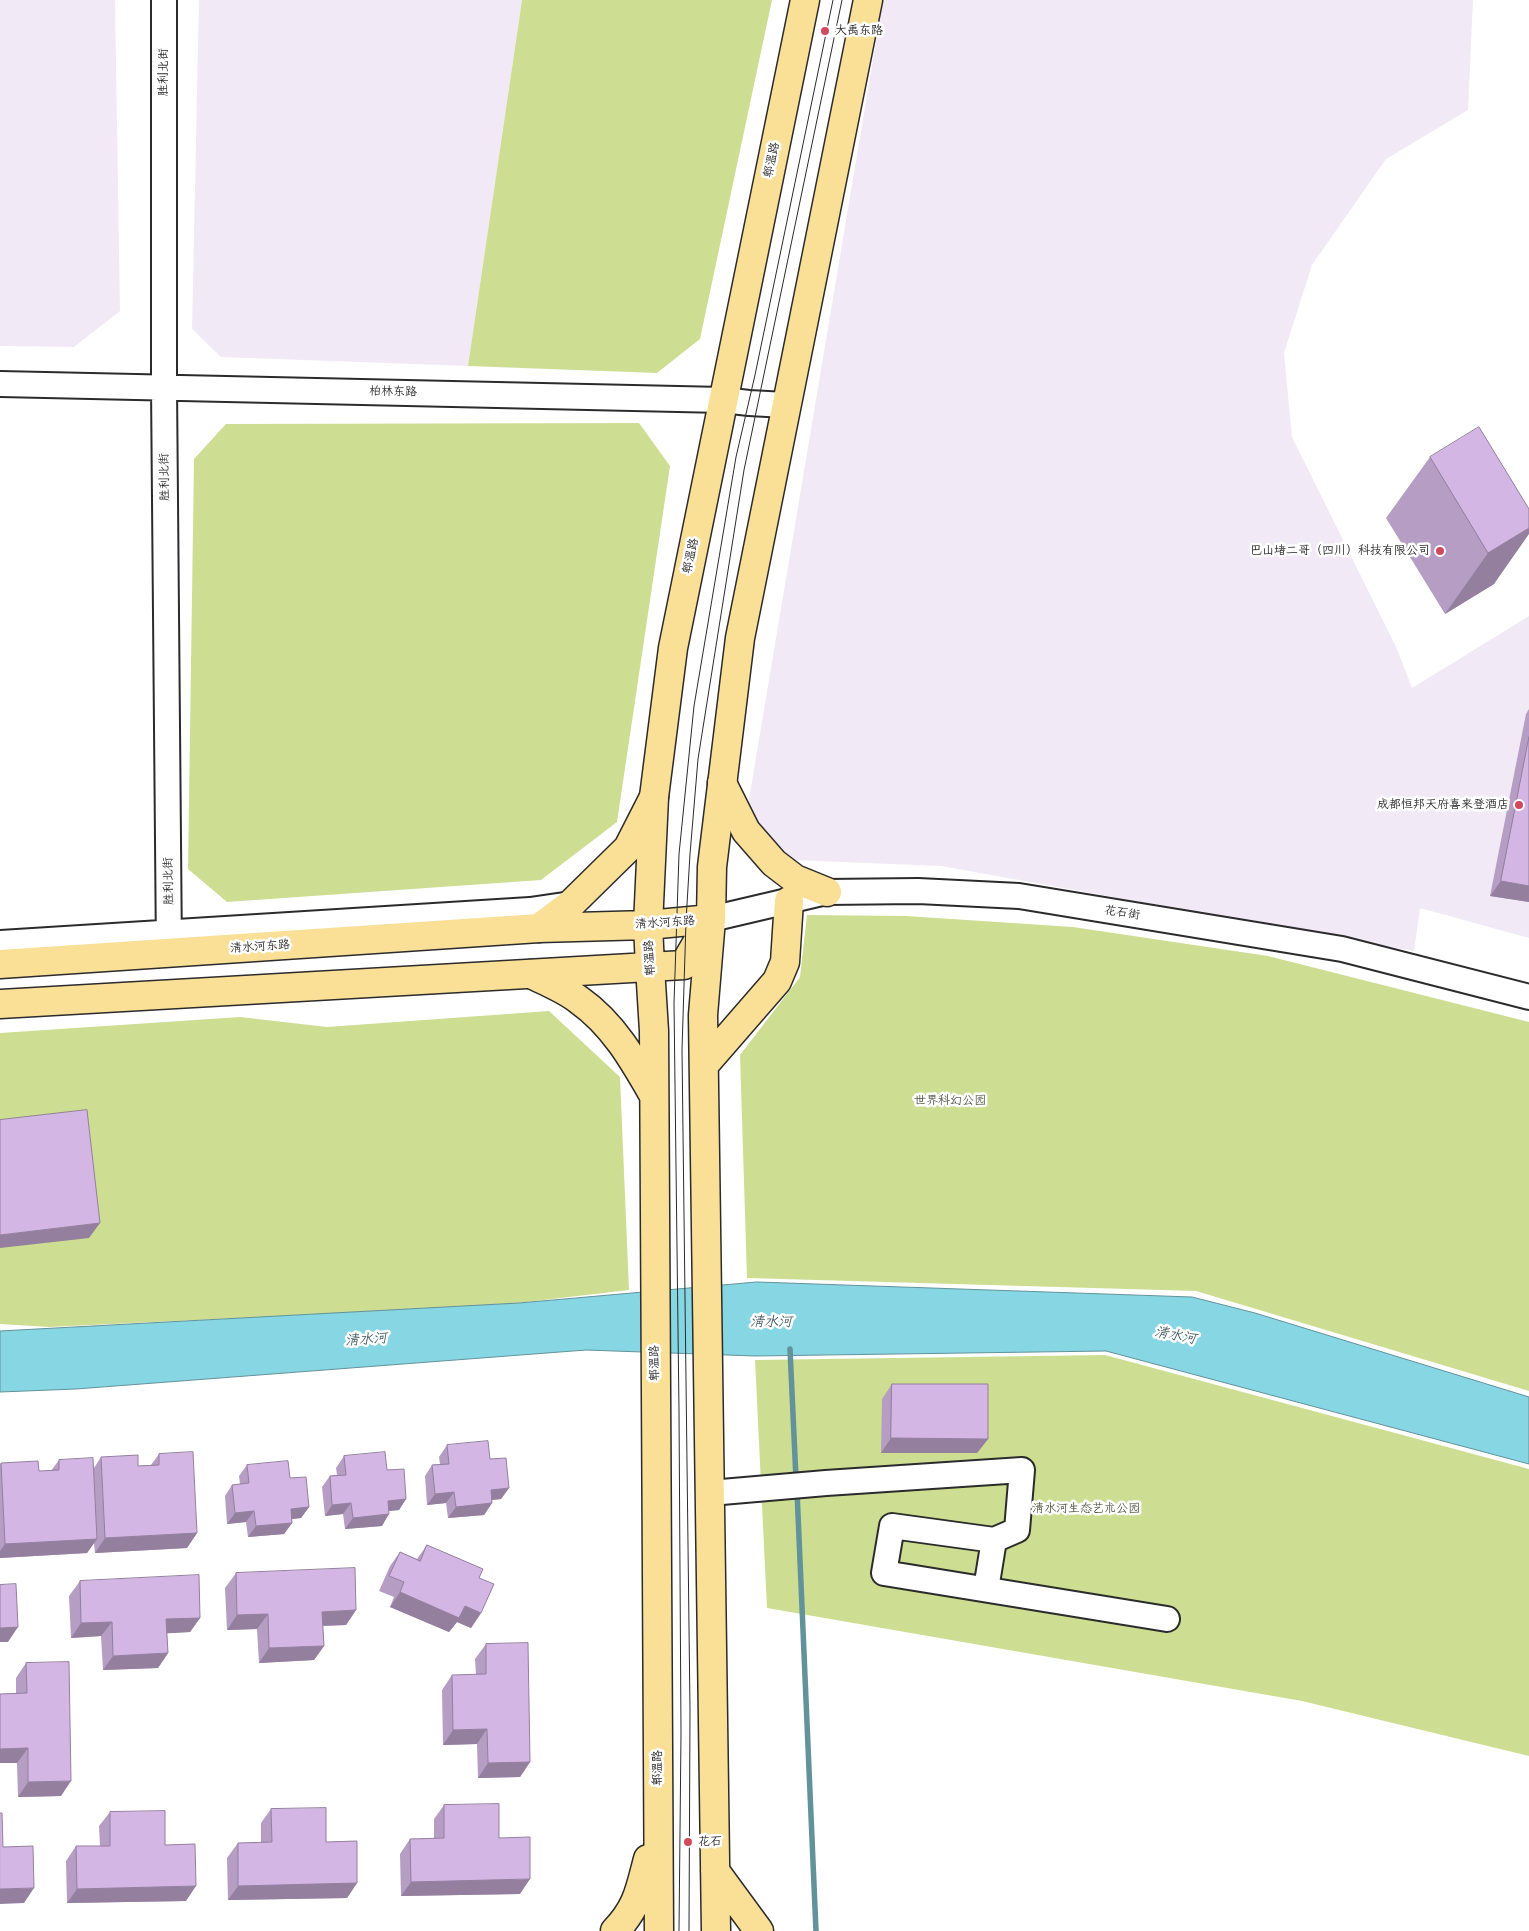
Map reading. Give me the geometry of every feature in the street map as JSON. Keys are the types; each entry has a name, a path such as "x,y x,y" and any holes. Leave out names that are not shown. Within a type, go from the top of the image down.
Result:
{"main road":[{"name":"郫温路","path":"659,1931 654,1031 648,925 654,797 673,648 805,0"},
{"path":"716,1931 703,1015 711,918 712,867 740,638 868,0"},
{"path":"722,783 746,831 774,863 796,879 827,892"},
{"path":"539,928 571,904 628,848 654,797"},
{"path":"704,1066 777,981 784,962 789,901"},
{"name":"清水河东路","path":"0,964 169,943 648,925 711,918"},
{"name":"清水河东路","path":"0,1004 684,966 711,918"},
{"path":"531,974 579,1000 611,1029 629,1053 654,1096"},
{"path":"615,1931 624,1922 638,1898 658,1816"},
{"path":"715,1871 759,1931"}],"street":[{"name":"胜利北街","path":"164,0 164,388 169,943"},
{"name":"柏林东路","path":"0,384 723,400 786,405"},
{"name":"花石街","path":"711,918 827,892 918,891 1019,896 1342,949 1529,997"},
{"path":"0,943 169,943 530,910 571,904"},
{"path":"710,1493 1022,1470 1017,1530 994,1540 892,1526 884,1573 1167,1619"},
{"path":"986,1590 994,1540"}],"shaded area":[{"path":"0,0 115,0 120,311 74,347 0,346"},
{"path":"199,0 522,0 468,366 221,357 192,329"},
{"path":"883,0 1473,0 1468,110 1386,159 1312,265 1284,353 1292,437 1397,649 1412,688 1529,616 1529,938 1420,908 1414,951 941,866 793,860 747,811"}],"green space":[{"path":"522,0 772,0 700,339 657,373 468,366"},
{"path":"639,423 670,466 617,822 541,880 227,902 188,869 194,459 226,424"},
{"name":"世界科幻公园","path":"807,915 906,916 1073,927 1268,956 1529,1022 1529,1391 1196,1291 747,1278 740,1055 800,977"},
{"path":"549,1011 620,1077 629,1290 492,1306 49,1327 0,1324 0,1033 240,1017 327,1027"},
{"name":"清水河生态艺术公园","path":"1105,1355 1529,1469 1529,1756 1302,1701 767,1608 755,1360"}],"water":[{"name":"清水河","path":"757,1282 1192,1297 1255,1313 1529,1397 1529,1464 1106,1351 755,1356 586,1350 76,1389 0,1392 0,1331 519,1303"}],"building":[{"path":"1479,427 1529,509 1529,528 1488,553 1430,457"},
{"path":"1529,737 1529,886 1501,881"},
{"path":"87,1110 100,1223 0,1235 0,1120"},
{"path":"892,1384 988,1384 988,1439 891,1438"},
{"path":"488,1441 490,1459 506,1458 509,1488 491,1490 492,1503 456,1507 454,1492 435,1494 432,1465 449,1464 447,1445"},
{"path":"193,1452 197,1533 105,1538 101,1457 138,1455 138,1466 159,1465 159,1454"},
{"path":"385,1452 387,1470 404,1469 406,1499 388,1501 389,1514 353,1518 351,1503 332,1505 330,1476 346,1475 344,1456"},
{"path":"93,1458 97,1539 5,1544 1,1463 38,1461 39,1471 59,1470 59,1460"},
{"path":"288,1461 290,1478 306,1477 309,1507 291,1509 292,1523 256,1526 254,1511 235,1513 232,1485 249,1483 247,1465"},
{"path":"427,1545 483,1569 479,1578 494,1584 481,1613 465,1606 459,1618 400,1592 404,1582 389,1576 400,1552 420,1561"},
{"path":"355,1568 356,1610 322,1612 324,1646 269,1648 268,1614 237,1615 236,1573"},
{"path":"199,1575 200,1618 166,1619 168,1653 113,1656 112,1622 81,1623 80,1581"},
{"path":"16,1584 18,1627 0,1628 0,1585"},
{"path":"528,1643 530,1762 488,1763 487,1729 453,1730 452,1675 486,1674 486,1644"},
{"path":"69,1662 71,1781 28,1782 28,1748 0,1749 0,1694 27,1693 26,1663"},
{"path":"499,1804 499,1838 530,1837 530,1879 411,1882 410,1839 444,1838 444,1805"},
{"path":"326,1808 326,1842 357,1841 357,1883 238,1886 238,1843 272,1842 271,1809"},
{"path":"165,1811 165,1845 195,1844 196,1886 77,1889 76,1846 110,1846 110,1812"},
{"path":"0,1813 2,1813 3,1847 33,1846 34,1888 0,1889"}],"waterway":[{"path":"790,1349 796,1479"},
{"path":"797,1491 816,1931"}],"tram line":[{"path":"679,1931 681,1733 674,1003 679,854 694,706 736,457 755,375 833,0"},
{"path":"689,1931 690,1710 682,1050 690,854 698,759 744,470 842,0"}],"place":[{"name":"大禹东路","path":"825,31"},
{"name":"巴山堵二哥（四川）科技有限公司","path":"1440,551"},
{"name":"成都恒邦天府喜来登酒店","path":"1519,805"},
{"name":"花石","path":"688,1842"}]}
